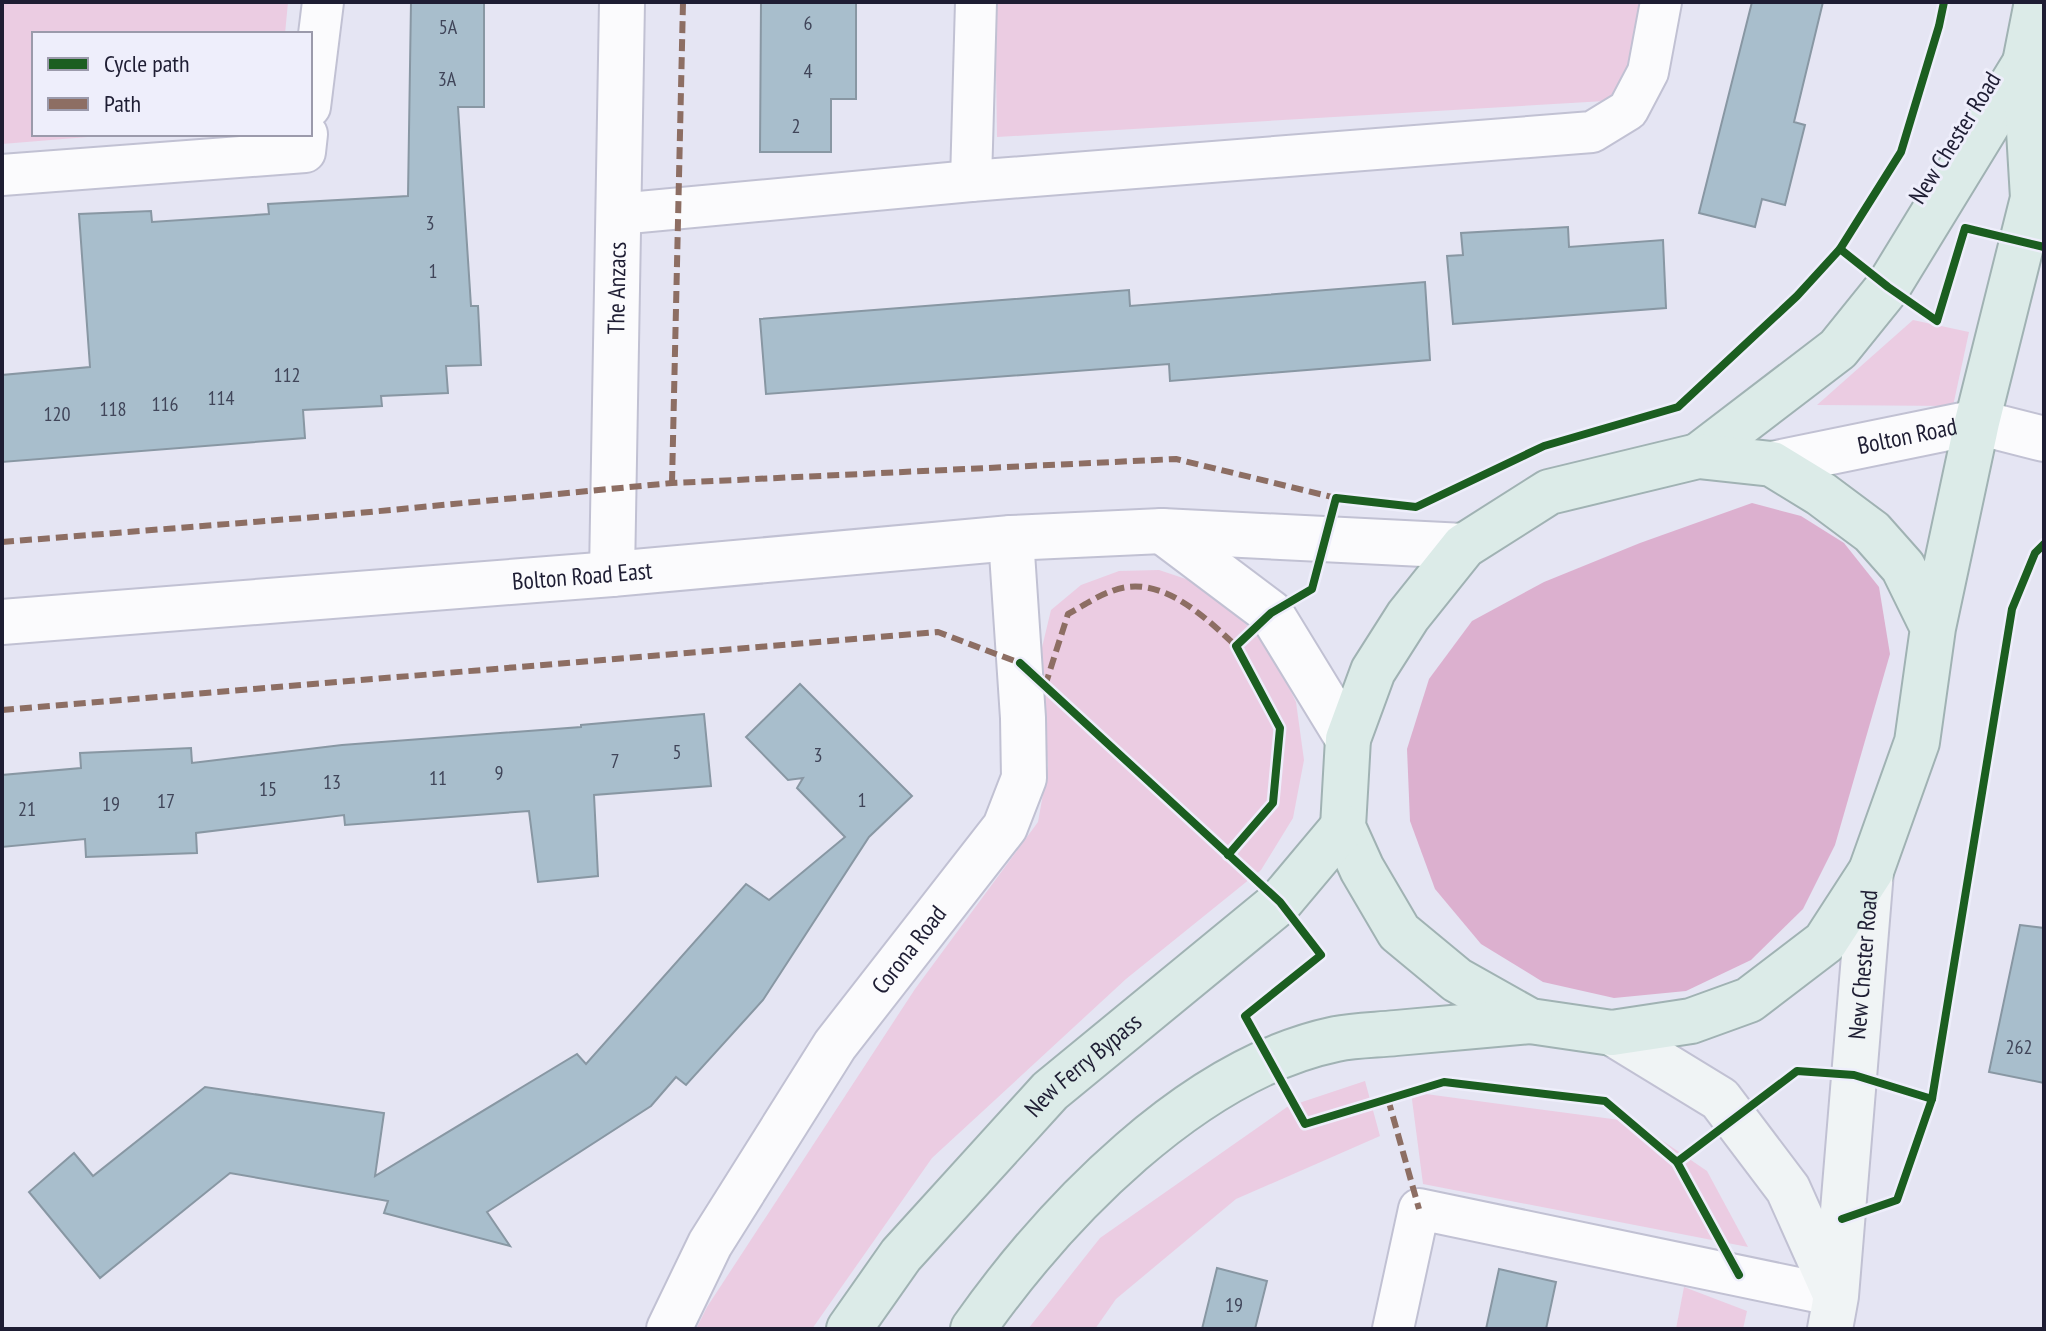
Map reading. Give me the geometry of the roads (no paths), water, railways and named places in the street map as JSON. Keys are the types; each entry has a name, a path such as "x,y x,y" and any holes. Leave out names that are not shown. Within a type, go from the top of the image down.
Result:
{"highway":[{"name":"New Chester Road","path":"1530,1021 1612,1033 1691,1021 1749,1000 1825,942 1871,871 1917,742 1933,628 1977,422 2033,198 2025,63 2037,2"},
{"name":"New Chester Road","path":"1698,456 1838,349 1867,315 1888,287 2025,63"},
{"path":"1530,1021 1457,980 1399,932 1362,869 1343,827 1348,739 1373,671 1408,616 1464,546 1549,492 1698,456 1772,464 1821,494 1872,532 1903,567 1933,628"},
{"name":"New Ferry Bypass","path":"849,1329 901,1255 1050,1091 1280,902 1343,827"},
{"path":"973,1329 1007,1281 1103,1176 1180,1112 1269,1059 1337,1039 1530,1021"}],"main road":[{"name":"New Chester Road","path":"1833,1312 1871,871"},
{"path":"1612,1033 1720,1099 1788,1189 1833,1312"}],"street":[{"name":"The Anzacs","path":"612,574 622,2"},
{"name":"Bolton Road","path":"1772,464 1977,422 2044,439"},
{"name":"Bolton Road East","path":"2,622 612,574 1011,538 1162,531 1464,546"},
{"path":"1162,531 1271,613 1348,739"},
{"name":"Corona Road","path":"669,1329 710,1244 835,1045 1005,827 1024,778 1011,538"}],"lane":[{"path":"312,91 323,2"},
{"path":"971,181 976,2"},
{"path":"618,214 971,181 1592,132 1628,110 1648,72 1661,2"},
{"path":"2,175 305,152 307,136"},
{"path":"1393,1329 1419,1209 1833,1312"}]}
